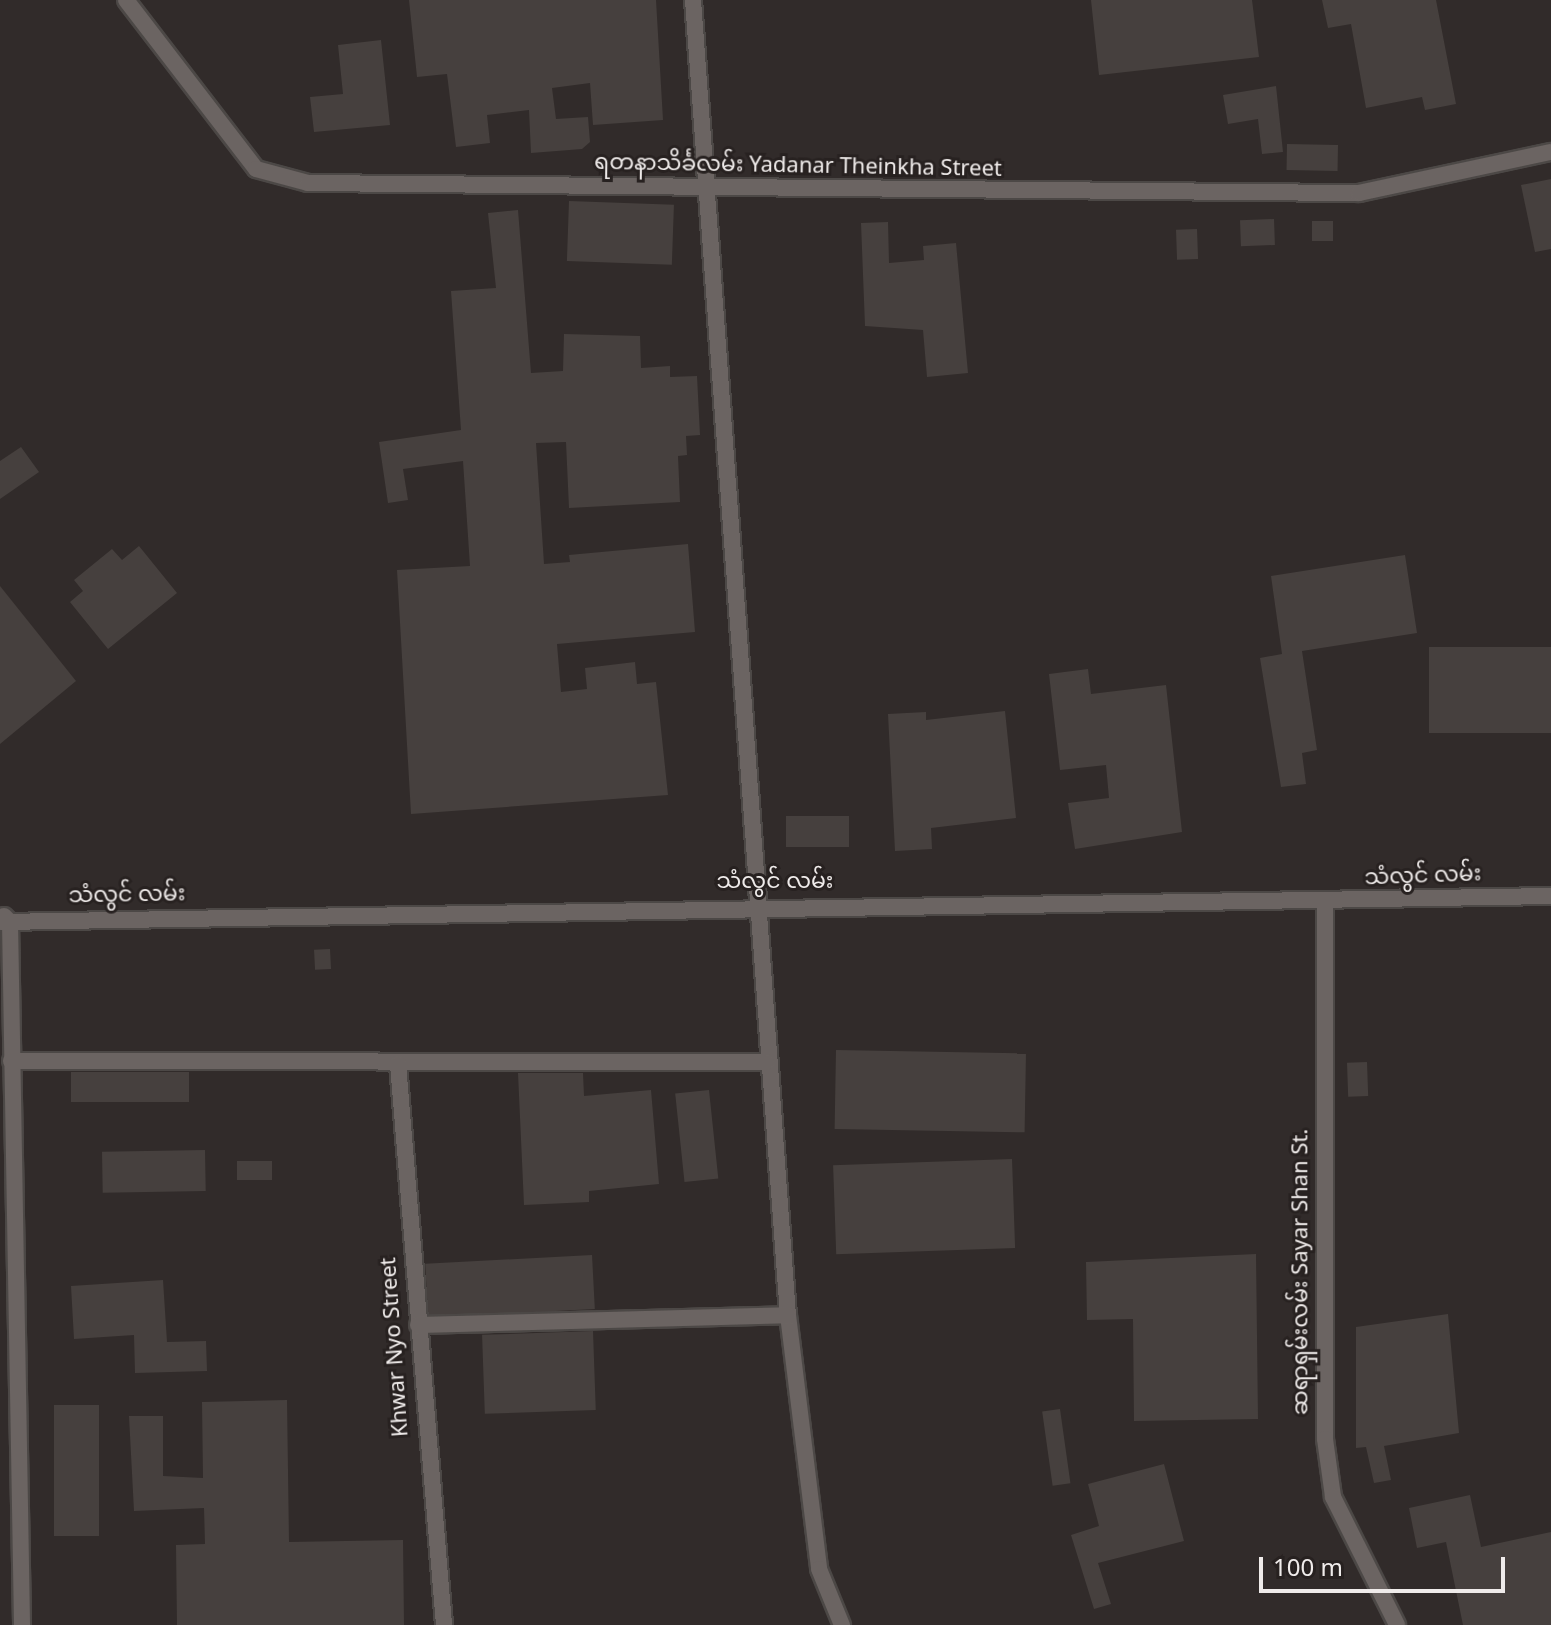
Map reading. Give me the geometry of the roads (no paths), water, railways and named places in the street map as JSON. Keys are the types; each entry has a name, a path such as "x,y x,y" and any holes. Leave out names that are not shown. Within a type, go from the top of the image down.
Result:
{"street":[{"name":"ရတနာသိင်္ခလမ်း Yadanar Theinkha Street","path":"126,0 256,169 308,183 1359,193 1551,152"},
{"path":"693,0 762,906 766,1062 788,1315 819,1569 842,1625"},
{"name":"သံလွင် လမ်း","path":"3,919 762,906 1325,903 1551,896"},
{"name":"ဆရာရှမ်းလမ်း Sayar Shan St.","path":"1325,903 1325,1439 1333,1497 1397,1625"},
{"path":"3,919 11,1061 22,1625"},
{"path":"11,1061 398,1064 766,1062"},
{"name":"Khwar Nyo Street","path":"398,1064 444,1625"},
{"path":"418,1325 788,1315"}]}
